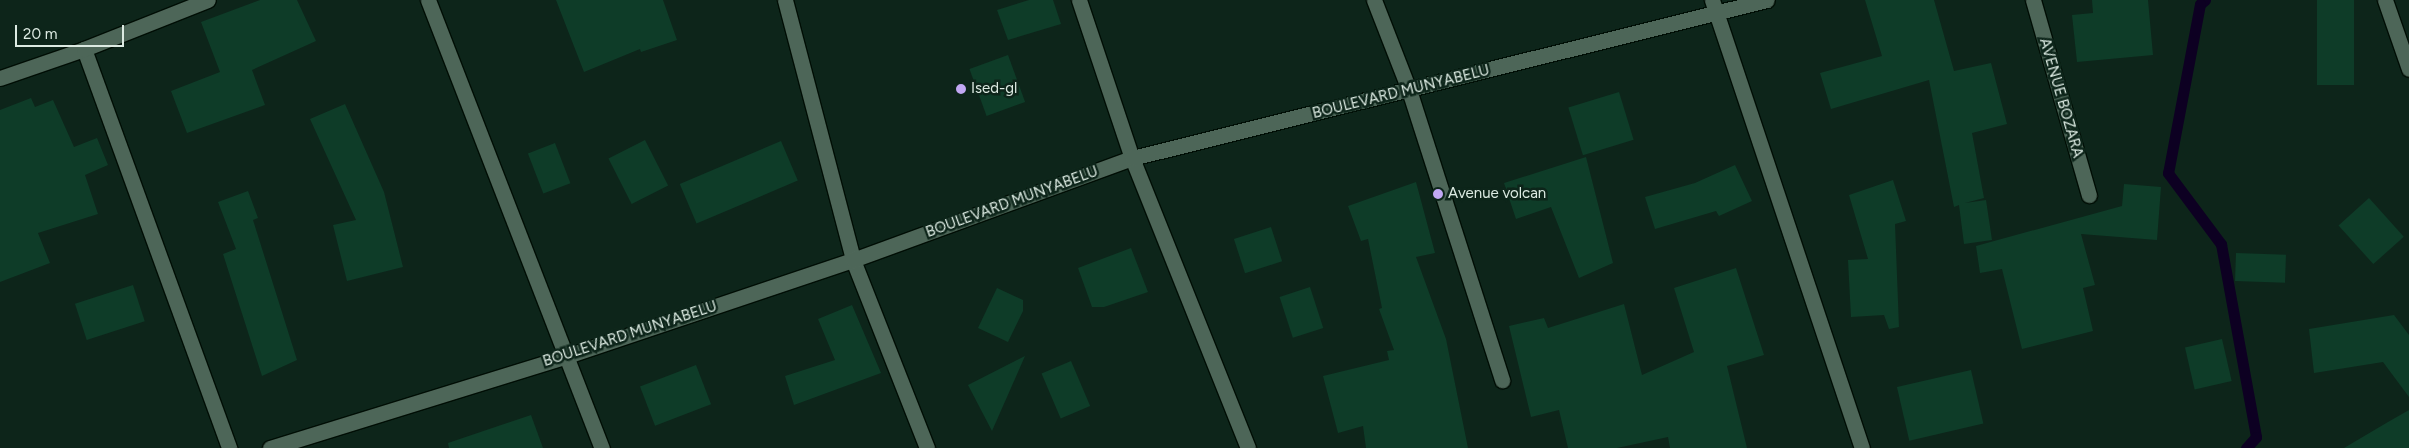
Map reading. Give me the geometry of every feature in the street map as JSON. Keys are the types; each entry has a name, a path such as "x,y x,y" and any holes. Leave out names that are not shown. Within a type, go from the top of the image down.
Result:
{"street":[{"path":"0,78 84,49 208,0"},
{"path":"428,0 602,448"},
{"path":"785,0 854,260 927,448"},
{"path":"1079,0 1132,158 1248,448"},
{"path":"1374,0 1409,90 1502,380"},
{"name":"BOULEVARD MUNYABELU","path":"270,448 567,356 854,260 1132,158 1409,90 1715,6 1767,0"},
{"name":"AVENUE BOZARA","path":"2033,0 2089,195"},
{"path":"2385,0 2409,69"},
{"path":"1715,6 1862,448"},
{"path":"84,49 229,448"}],"building":[{"path":"260,0 297,0 316,41 252,70 265,105 187,133 171,91 220,72 201,22"},
{"path":"556,0 663,0 677,40 641,52 640,49 584,72"},
{"path":"1029,0 1053,0 1061,24 1008,40 997,10"},
{"path":"1865,0 1934,0 1954,71 1991,63 2007,124 1972,133 1984,198 1965,203 1986,200 1992,240 1964,244 1959,205 1954,207 1929,80 1831,109 1820,73 1882,56"},
{"path":"2092,0 2148,0 2153,55 2077,62 2072,15 2093,13"},
{"path":"2317,0 2354,0 2354,85 2317,85"},
{"path":"1008,55 1025,102 987,116 969,69"},
{"path":"1619,92 1634,140 1583,155 1568,107"},
{"path":"31,98 35,107 53,100 74,147 97,138 108,165 85,175 98,214 38,233 50,263 0,282 0,110"},
{"path":"345,104 384,192 403,267 347,281 333,225 356,220 310,119"},
{"path":"645,140 668,185 632,204 608,159"},
{"path":"781,141 798,181 697,224 680,184"},
{"path":"555,143 570,183 543,194 528,153"},
{"path":"1586,157 1613,263 1579,278 1551,207 1516,219 1504,183"},
{"path":"1735,165 1752,201 1719,216 1716,211 1655,229 1645,197 1695,183"},
{"path":"1893,180 1906,221 1895,224 1899,327 1889,329 1884,315 1851,317 1848,260 1868,259 1849,195"},
{"path":"1416,182 1435,253 1416,257 1446,339 1468,448 1366,448 1363,426 1338,433 1323,376 1389,360 1387,351 1394,350 1379,309 1382,308 1368,239 1361,241 1348,206"},
{"path":"2124,184 2161,187 2157,240 2081,234 2095,285 2083,288 2093,331 2022,349 2002,269 1980,273 1976,246 2122,206"},
{"path":"248,191 258,218 253,220 297,360 262,376 223,254 236,249 218,202"},
{"path":"2369,198 2404,237 2373,264 2339,225"},
{"path":"1271,227 1282,261 1245,273 1234,239"},
{"path":"1131,248 1148,292 1104,307 1092,307 1078,268"},
{"path":"2236,253 2286,255 2285,283 2235,281"},
{"path":"1736,268 1764,355 1727,366 1747,448 1670,448 1668,437 1617,448 1568,448 1559,410 1531,417 1509,326 1544,318 1548,328 1624,304 1642,375 1694,352 1674,288"},
{"path":"133,285 145,321 87,340 75,304"},
{"path":"1310,287 1323,328 1293,338 1280,297"},
{"path":"997,288 1023,300 1023,311 1008,342 978,328"},
{"path":"852,305 881,373 794,405 785,376 835,360 818,319"},
{"path":"2394,315 2409,335 2409,397 2383,362 2314,373 2309,329"},
{"path":"2222,339 2232,381 2195,389 2185,348"},
{"path":"1025,356 992,431 968,385"},
{"path":"1071,361 1090,406 1061,419 1042,374"},
{"path":"696,365 711,404 655,426 640,387"},
{"path":"1971,370 1983,424 1909,441 1897,387"},
{"path":"2409,410 2409,448 2344,448 2388,422"},
{"path":"531,415 543,448 449,448 448,443"}],"waterway":[{"path":"2205,0 2200,4 2168,173 2221,244 2256,437 2246,448"}],"place":[{"name":"Ised-gl","path":"961,89"},
{"name":"Avenue volcan","path":"1438,194"}]}
